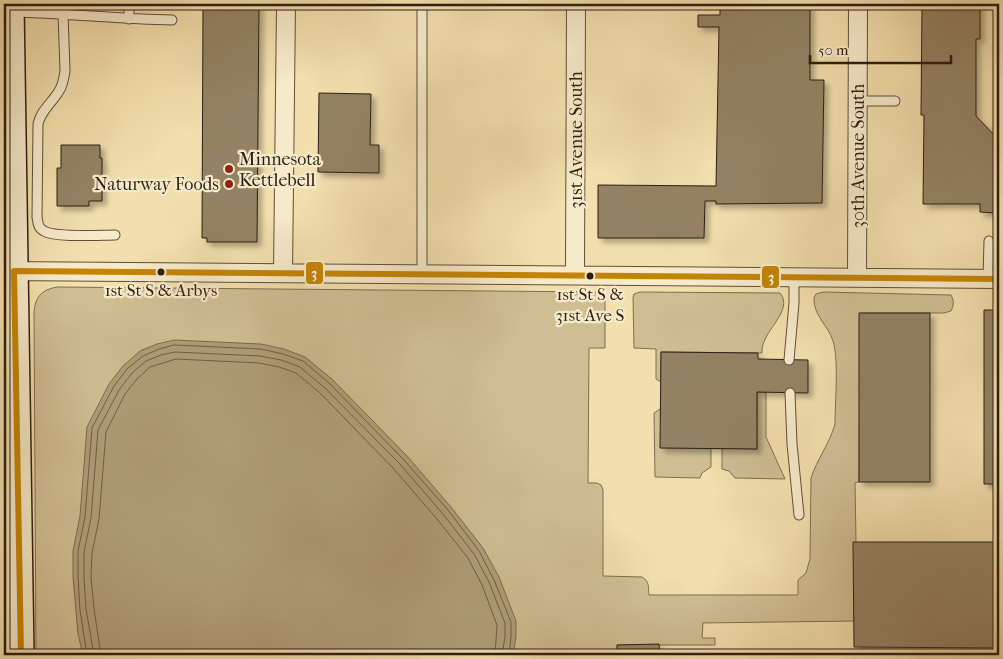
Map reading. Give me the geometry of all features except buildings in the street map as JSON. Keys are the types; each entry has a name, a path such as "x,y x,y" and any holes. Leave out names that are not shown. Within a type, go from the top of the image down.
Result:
{"main road":[{"path":"9,9 9,271 20,655"}],"street":[{"path":"283,273 286,4"},
{"name":"31st Avenue South","path":"575,275 576,4"},
{"name":"30th Avenue South","path":"858,4 858,278"},
{"path":"9,271 994,279"}],"lane":[{"path":"129,4 129,19"},
{"path":"422,4 422,274"},
{"path":"9,9 129,19 172,20"},
{"path":"63,13 65,71 63,80 60,89 40,117 38,124 36,217 38,226 44,231 55,234 115,235"},
{"path":"858,101 895,101"},
{"path":"989,241 994,279"},
{"path":"789,360 794,277"},
{"path":"790,392 791,436 800,515"}],"shaded area":[{"path":"57,287 597,292 605,299 605,348 589,348 588,483 597,483 601,485 603,490 603,576 642,577 647,583 649,595 798,595 798,580 806,573 810,559 811,478 835,424 835,349 831,335 816,310 814,298 816,294 823,292 951,295 953,307 951,311 944,313 860,313 859,482 855,483 854,621 703,623 702,638 715,638 715,645 617,645 617,655 36,655 34,313 37,299 40,295 47,290"},
{"path":"640,292 780,293 783,307 766,337 762,353 661,352 661,382 656,379 656,349 634,348 633,298 634,294"},
{"path":"757,392 766,392 766,437 785,479 735,478 729,471 722,469 722,448 757,449"},
{"path":"660,409 711,448 711,467 702,473 700,478 655,477 654,413"}],"water":[{"path":"174,340 261,344 284,349 305,357 332,379 407,456 483,548 499,577 516,621 513,655 83,655 78,634 73,577 73,551 80,516 87,427 109,384 123,366 140,351"}],"transit line":[{"name":"3","path":"21,655 14,271 999,279"}],"place":[{"name":"Minnesota Kettlebell","path":"229,169"},
{"name":"Naturway Foods","path":"229,184"},
{"name":"1st St S & Arbys","path":"161,272"},
{"name":"1st St S & 31st Ave S","path":"590,276"}]}
